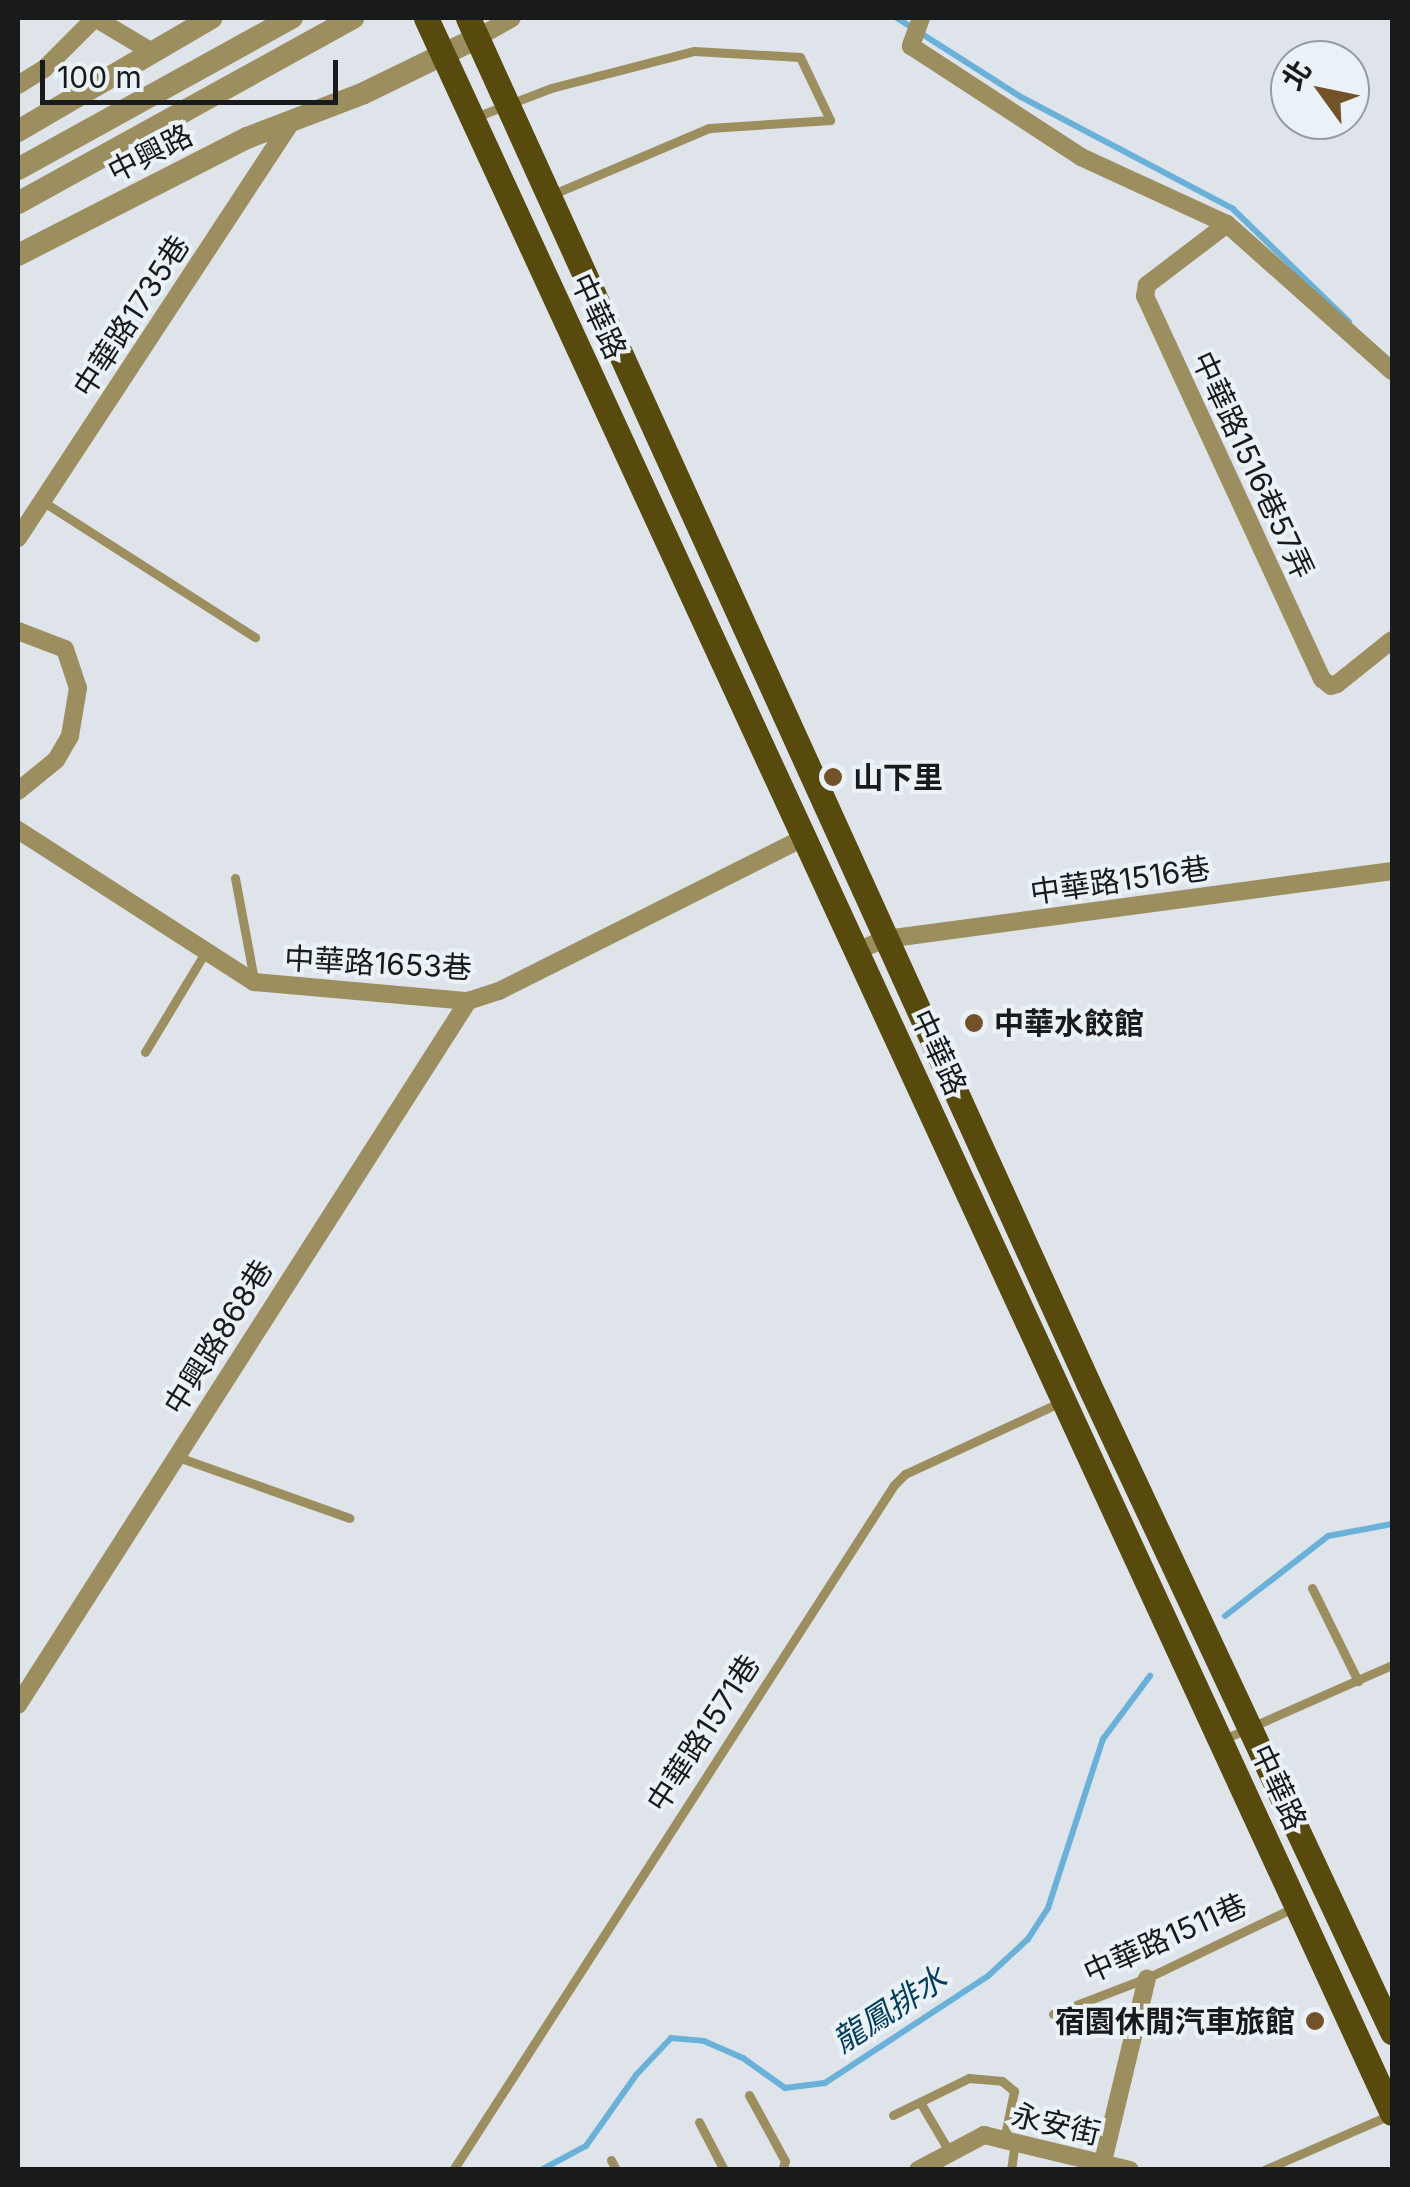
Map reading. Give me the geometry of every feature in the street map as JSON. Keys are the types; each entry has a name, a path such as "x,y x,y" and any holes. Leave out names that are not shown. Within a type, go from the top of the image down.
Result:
{"main road":[{"name":"中華路","path":"426,18 1392,2114"},
{"name":"中華路","path":"473,28 832,823 1392,2032"},
{"path":"803,838 832,823"}],"street":[{"path":"18,85 44,68 95,18 152,52"},
{"path":"18,132 211,18"},
{"path":"18,170 292,18"},
{"path":"18,203 353,18"},
{"path":"473,28 512,18"},
{"path":"917,26 911,46 1081,157 1227,224 1392,371"},
{"name":"中興路","path":"18,255 248,138 290,124 444,56 473,28"},
{"name":"中華路1735巷","path":"18,538 290,124"},
{"name":"中華路1516巷57弄","path":"1227,224 1146,285 1144,296 1322,679 1331,686 1337,684 1392,640"},
{"path":"18,632 65,649 78,688 70,736 56,760 18,792"},
{"name":"中華路1653巷","path":"18,830 254,982 468,1001 499,991 803,838"},
{"name":"中華路1516巷","path":"856,950 886,939 1392,871"},
{"name":"中興路868巷","path":"18,1706 468,1001"},
{"path":"1102,2166 1147,1978"},
{"name":"永安街","path":"918,2170 984,2136 1130,2170"}],"lane":[{"path":"473,118 506,102 694,51 800,57 830,120 710,128 549,196"},
{"path":"42,500 255,637"},
{"path":"234,878 254,982"},
{"path":"145,1052 206,952"},
{"name":"中華路1571巷","path":"452,2170 894,1485 905,1474 1064,1401"},
{"path":"176,1456 349,1518"},
{"path":"1312,1588 1358,1680"},
{"path":"1222,1740 1392,1666"},
{"name":"中華路1511巷","path":"1053,2014 1147,1978 1298,1906"},
{"path":"893,2116 969,2078 1002,2081 1014,2090 1011,2170"},
{"path":"749,2095 784,2161 782,2170"},
{"path":"920,2102 950,2153"},
{"path":"1264,2170 1392,2114"},
{"path":"699,2122 724,2170"}],"waterway":[{"path":"897,18 1021,97 1233,209 1349,322"},
{"name":"龍鳳排水","path":"1225,1616 1328,1536 1392,1524"},
{"name":"龍鳳排水","path":"541,2170 586,2146 636,2075 671,2038 704,2041 743,2058 785,2088 825,2083 988,1976 1028,1939 1048,1908 1103,1739 1150,1676"}],"place":[{"name":"山下里","path":"833,777"},
{"name":"中華水餃館","path":"974,1023"},
{"name":"宿園休閒汽車旅館","path":"1315,2021"}]}
